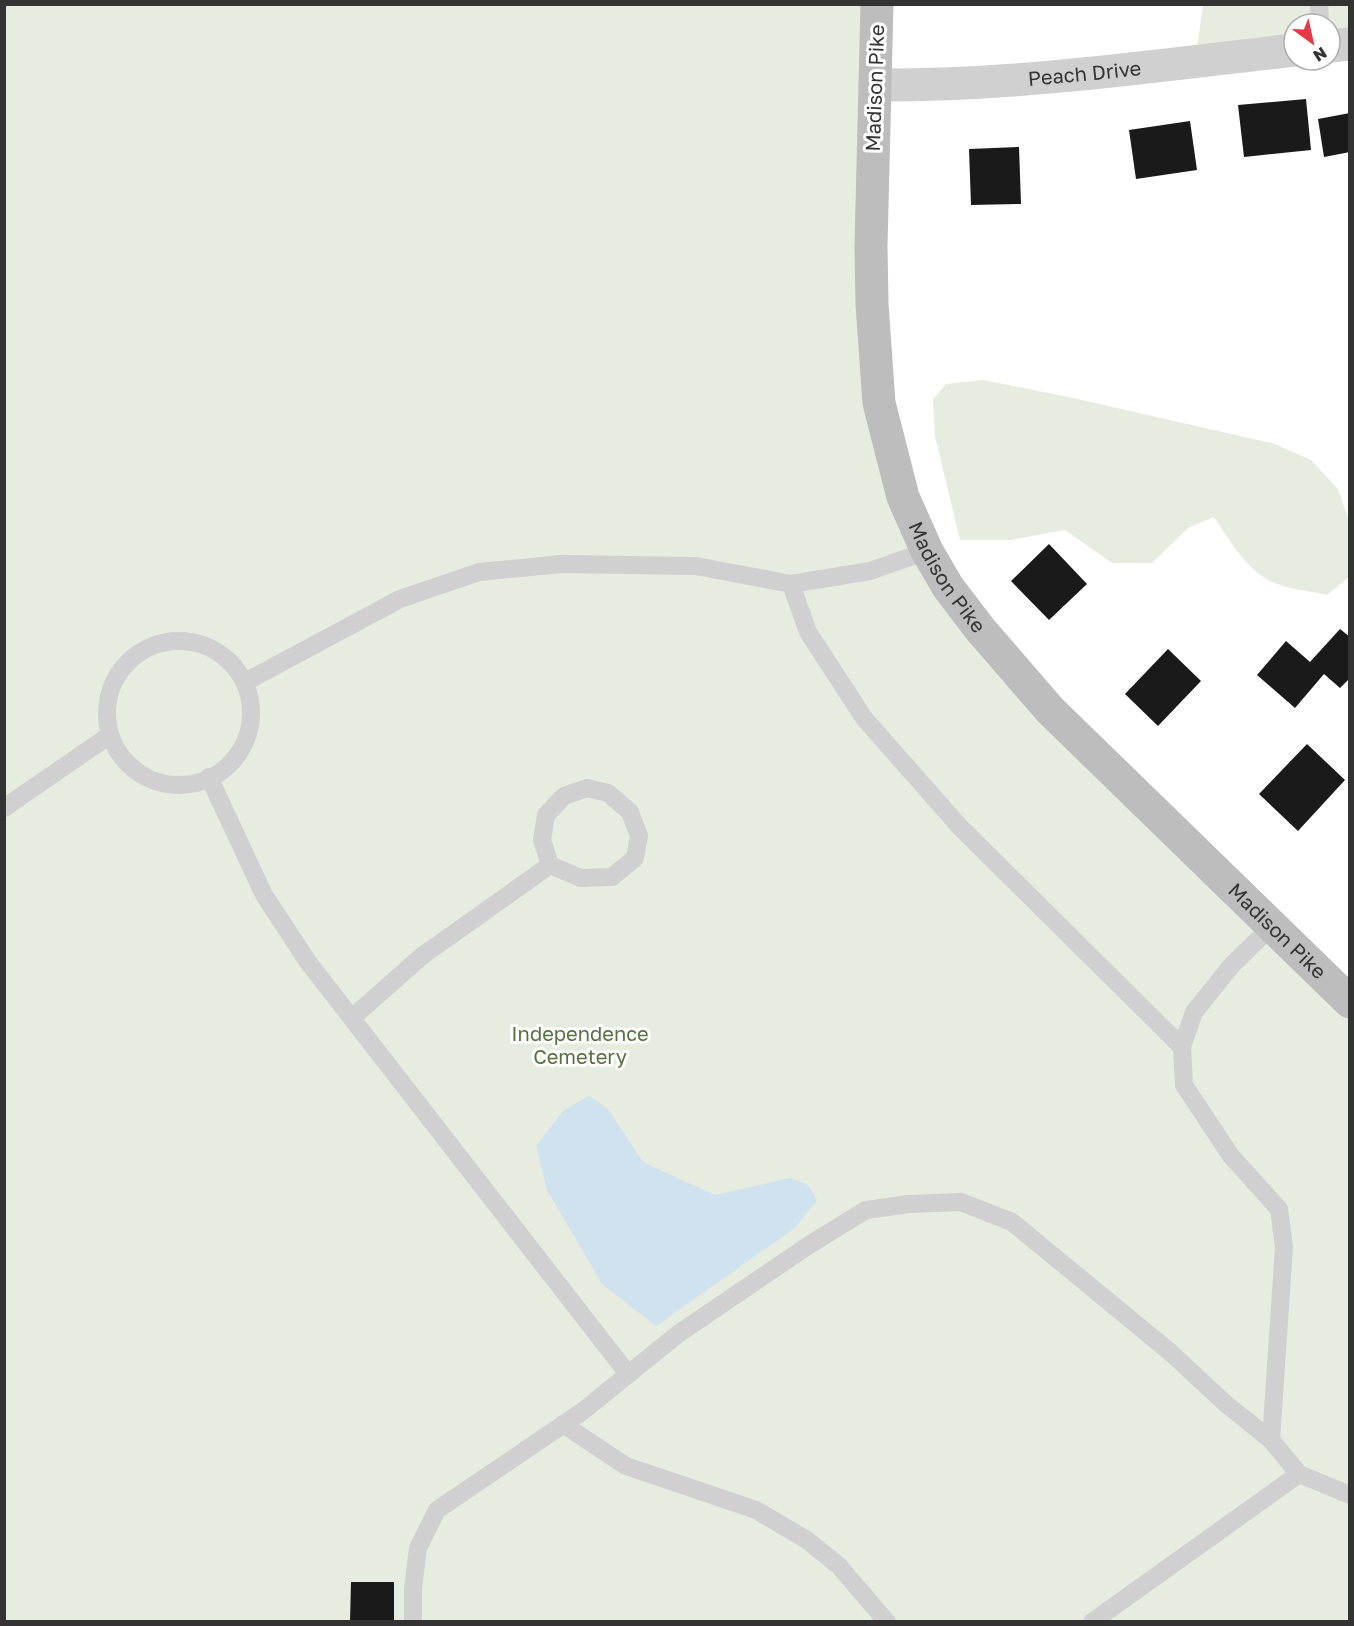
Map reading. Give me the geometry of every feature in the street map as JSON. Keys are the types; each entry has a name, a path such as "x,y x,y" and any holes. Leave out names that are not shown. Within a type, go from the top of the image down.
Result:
{"main road":[{"name":"Madison Pike","path":"878,4 871,199 872,304 879,403 903,497 927,551 948,587 980,629 1050,710 1350,1002"}],"street":[{"name":"Peach Drive","path":"875,85 938,86 1282,51"}],"lane":[{"path":"245,682 400,599 479,572 561,564 696,566 791,584 870,571 927,551"},
{"path":"791,584 808,632 864,718 959,826 1182,1047"},
{"path":"173,641 189,641 213,649 230,661 245,682 251,708 248,733 239,753 221,772 192,784 167,784 134,769 122,757 110,735 107,716 110,692 118,674 135,656 148,648 173,641"},
{"path":"4,808 110,735"},
{"path":"209,777 264,895 308,962 628,1374"},
{"path":"587,788 608,793 630,812 639,836 635,858 612,877 581,878 550,865 542,840 546,815 564,796 587,788"},
{"path":"352,1018 422,956 550,865"},
{"path":"1271,927 1232,965 1194,1012 1182,1047 1184,1085 1231,1156 1279,1209 1284,1247 1271,1440"},
{"path":"413,1622 413,1589 418,1548 437,1510 583,1411 678,1334 809,1245 866,1210 909,1204 961,1202 1012,1222 1170,1352 1226,1404 1271,1440 1299,1474 1350,1495"},
{"path":"563,1424 626,1466 756,1510 807,1540 840,1566 887,1622"},
{"path":"1092,1622 1299,1474"}],"green space":[{"name":"Independence Cemetery","path":"5,5 877,5 879,403 948,587 1349,1002 1349,1621 5,1622"},
{"path":"1203,5 1349,5 1349,44 1342,45 1342,12 1282,12 1282,50 1196,54"},
{"path":"983,380 1275,444 1311,460 1338,489 1349,521 1349,577 1327,595 1277,584 1266,579 1248,564 1214,517 1188,528 1152,563 1112,563 1065,530 1010,540 960,540 935,436 933,399 946,384"}],"water":[{"path":"589,1096 609,1110 643,1162 715,1195 790,1178 808,1185 817,1200 795,1228 656,1326 602,1284 547,1190 536,1146 564,1110"}],"building":[{"path":"1306,99 1311,150 1244,157 1238,105"},
{"path":"1350,113 1350,152 1324,157 1318,119"},
{"path":"1190,121 1197,170 1136,179 1129,130"},
{"path":"1019,147 1021,204 971,205 969,149"},
{"path":"1049,544 1087,584 1049,620 1011,581"},
{"path":"1340,629 1350,637 1350,678 1340,688 1324,674 1295,708 1257,675 1286,641 1310,662"},
{"path":"1168,649 1201,681 1158,726 1125,694"},
{"path":"1307,744 1345,780 1298,831 1259,794"},
{"path":"351,1582 394,1582 394,1622 350,1622"}]}
